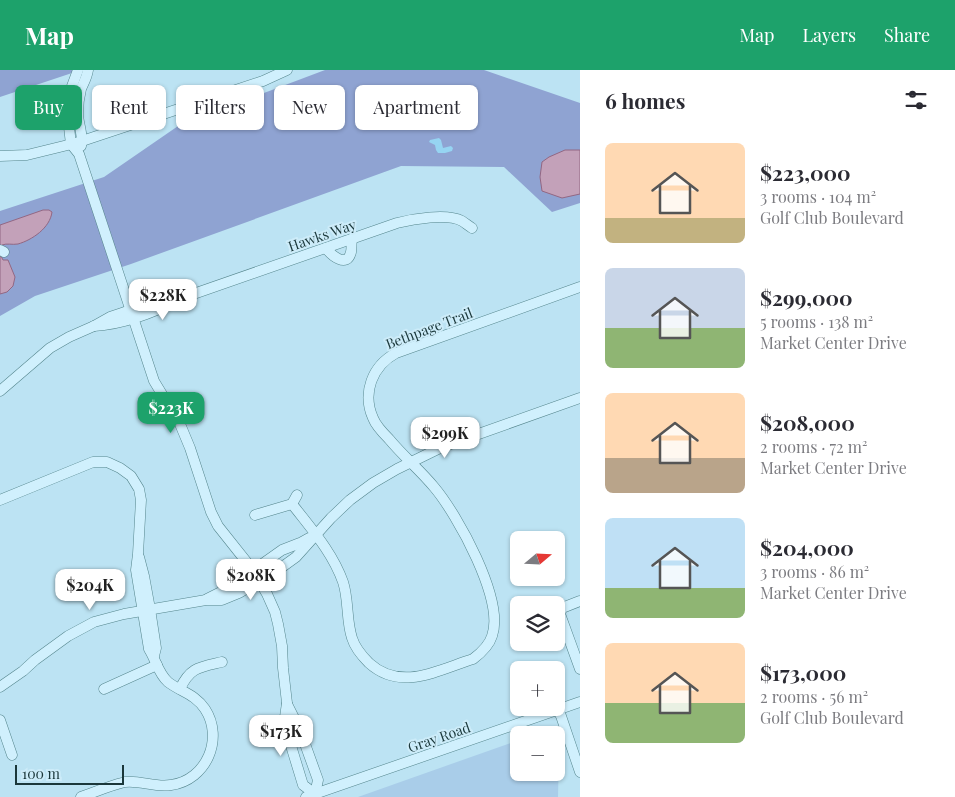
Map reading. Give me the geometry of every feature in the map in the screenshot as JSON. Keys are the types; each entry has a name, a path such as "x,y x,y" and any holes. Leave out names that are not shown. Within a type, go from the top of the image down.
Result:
{"street":[{"path":"77,85 78,70"},
{"path":"78,85 88,76 88,70"},
{"path":"1,157 32,154 83,141 262,81 287,70"},
{"path":"69,130 71,144 78,154 154,381 180,424 211,512 218,526 260,580 270,601 278,624 287,703 285,717 287,730 303,785 312,796"},
{"path":"78,154 83,141 81,130"},
{"name":"Hawks Way","path":"0,391 50,348 69,337 94,326 112,325 156,301 182,298 412,219 450,218 461,220 472,228"},
{"path":"326,248 333,257 344,260 351,252 352,239"},
{"name":"Bethpage Trail","path":"255,515 294,499 334,563 344,584 354,644 362,656 374,668 388,675 415,678 473,658 483,651 492,636 494,616 476,555 435,488 378,428 371,414 368,400 369,387 373,374 382,362 396,353 580,287"},
{"path":"0,687 78,630 104,619 146,610 206,600 222,600 230,597 296,557 331,518 350,500 373,483 410,462 442,447 580,398"},
{"path":"0,500 98,461 111,463 131,476 139,489 141,500 138,554 144,576 146,610 156,648 155,660 165,678 201,703 212,723 212,748 207,760 190,778 176,784 164,786 124,782 82,797"},
{"path":"206,600 235,585 277,553 316,534"},
{"path":"277,553 284,565"},
{"path":"580,601 565,606 560,614 580,669"},
{"path":"104,689 155,660"},
{"path":"180,689 192,672 199,668 222,662"},
{"name":"Gray Road","path":"565,707 580,702"},
{"path":"287,703 300,730 318,780 312,796"},
{"name":"Gray Road","path":"312,796 538,716"},
{"path":"561,716 580,772"},
{"path":"0,720 2,734 12,755"}],"shaded area":[{"path":"0,70 81,70 36,85 15,85 15,92 0,97"},
{"path":"325,70 484,70 580,103 580,203 552,212 504,167 401,166 131,264 35,296 0,316 0,211 104,177 176,127 176,130 264,130 264,93 274,89 274,130 345,130 345,85 285,85"},
{"path":"565,150 580,150 580,194 562,198 542,191 540,177 542,162"},
{"path":"43,210 52,212 48,223 40,232 29,240 18,244 2,245 0,251 0,225"},
{"path":"0,254 3,260 8,260 15,277 13,286 7,292 0,294"},
{"path":"510,743 510,781 558,781 558,797 358,797"}],"sand":[{"path":"439,138 443,148 451,146 453,148 452,151 438,153 435,145 429,142"}]}
